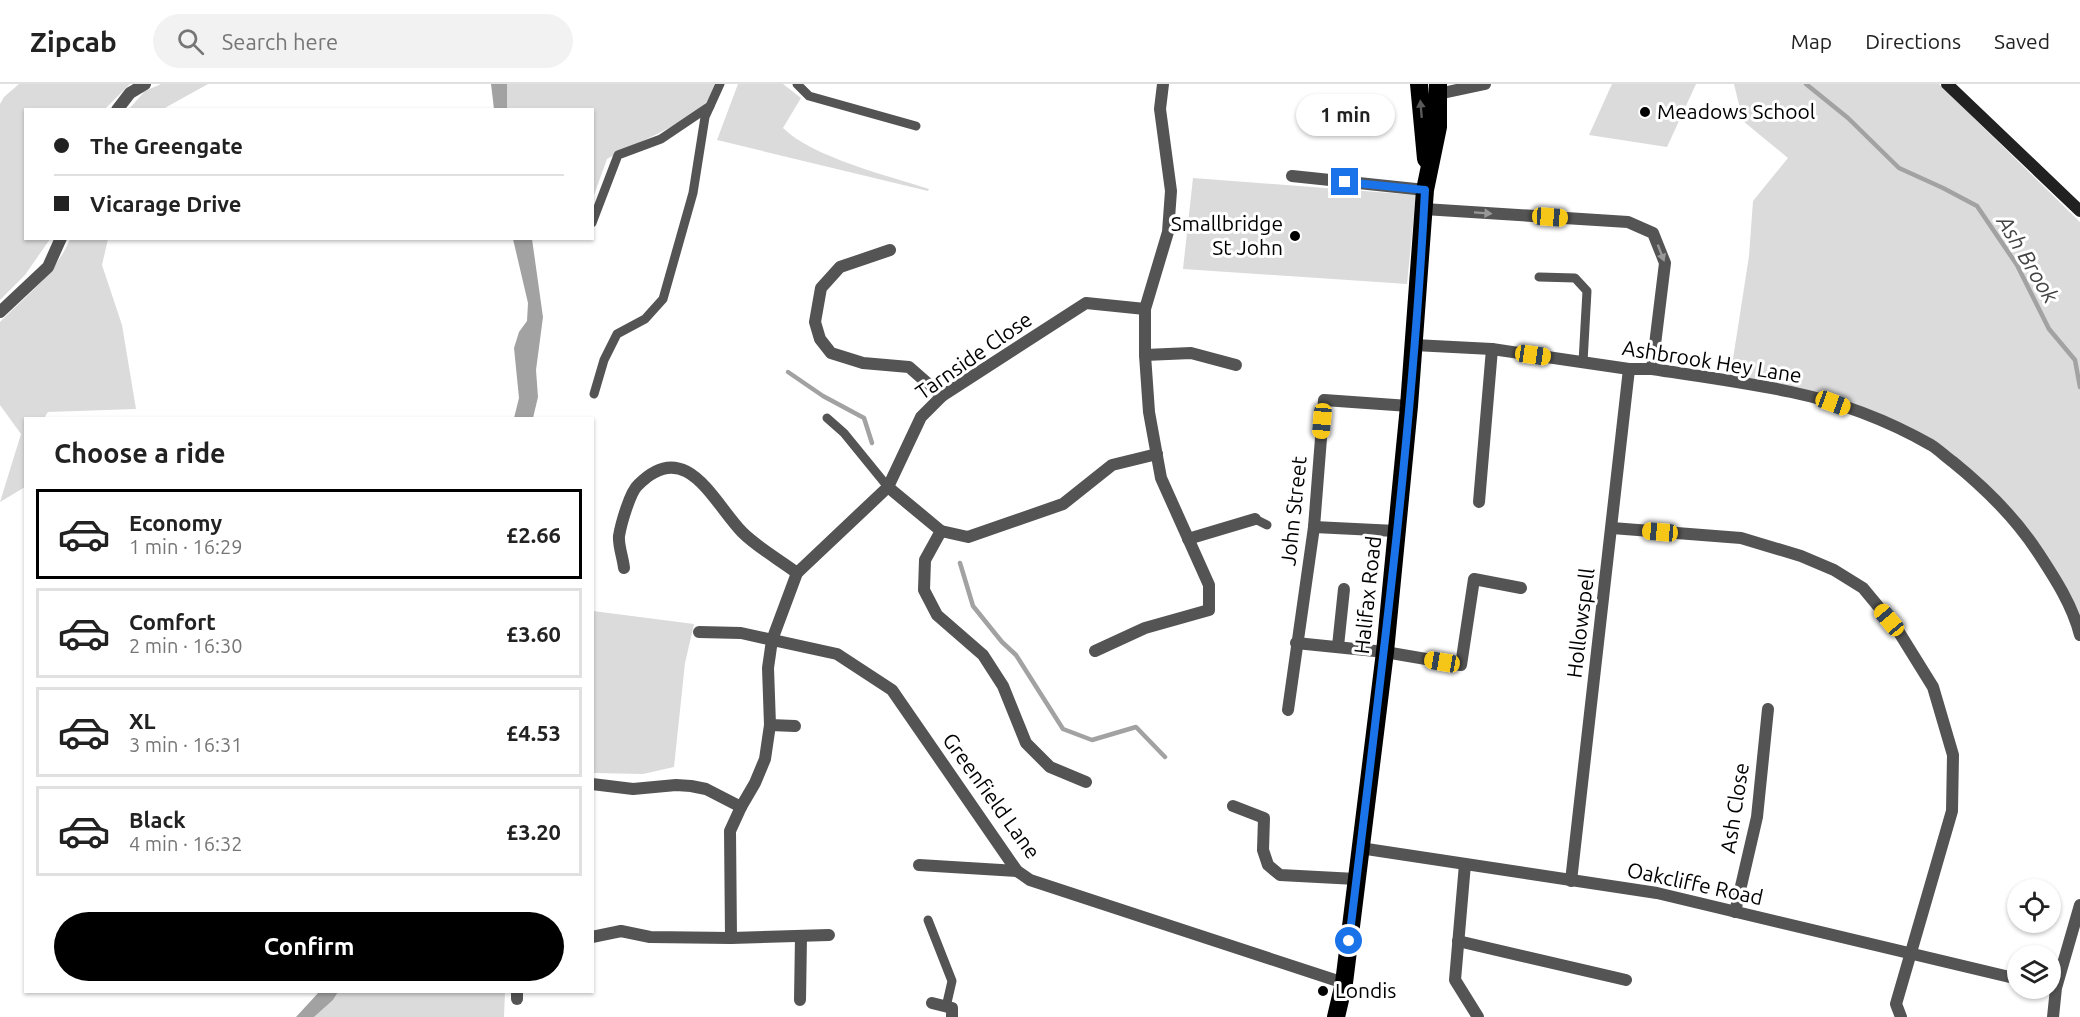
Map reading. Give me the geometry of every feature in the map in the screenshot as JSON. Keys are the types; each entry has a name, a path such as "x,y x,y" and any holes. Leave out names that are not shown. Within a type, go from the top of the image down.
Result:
{"highway":[{"name":"Halifax Road","path":"1419,84 1426,183"},
{"name":"Halifax Road","path":"1336,1017 1344,983 1385,652 1409,406 1426,183 1438,128 1438,89"}],"street":[{"path":"119,108 130,93 145,84"},
{"path":"1095,651 1145,628 1209,610 1209,585 1161,478 1149,412 1145,309 1168,232 1171,191 1160,109 1164,84"},
{"path":"1438,89 1485,84"},
{"path":"1947,84 2080,211"},
{"path":"1292,176 1426,183"},
{"path":"1424,209 1628,222 1653,233 1665,263 1652,369"},
{"path":"0,312 48,267 60,240"},
{"path":"890,250 840,267 821,288 815,322 820,339 831,354 863,363 909,367 942,396"},
{"name":"Tarnside Close","path":"797,573 888,487 921,417 942,396 1086,303 1145,309"},
{"name":"Ashbrook Hey Lane","path":"1414,345 1492,350 1629,369 1652,369 1802,394 1866,416 1933,446 2003,507 2026,535 2059,584 2080,635"},
{"path":"1479,502 1492,350"},
{"path":"1145,355 1191,353 1236,365"},
{"name":"Hollowspell","path":"1571,881 1629,369"},
{"name":"John Street","path":"1288,710 1314,527 1324,400 1409,406"},
{"path":"888,487 941,531 968,537 1063,504 1112,465 1157,454"},
{"path":"624,568 619,537 633,489 648,475 665,467 687,470 707,486 743,532 797,573 772,640 768,668 770,725 765,759 730,831 731,938"},
{"path":"1188,539 1255,519"},
{"path":"1314,527 1396,531"},
{"path":"1612,528 1741,538 1801,556 1834,570 1863,588 1897,629 1933,687 1953,755 1952,811 1896,1004 1901,1017"},
{"path":"941,531 925,560 924,590 936,615 983,655 1004,686 1026,743 1050,767 1086,782"},
{"path":"1296,643 1385,652 1461,665 1474,579 1521,588"},
{"path":"1338,646 1344,589"},
{"name":"Greenfield Lane","path":"699,632 741,633 837,654 892,690 1017,871 1030,880 1344,983"},
{"name":"Ash Close","path":"1735,912 1757,818 1768,709"},
{"path":"770,725 795,726"},
{"path":"594,784 633,789 691,786 706,789 741,807"},
{"path":"1233,806 1264,818 1263,850 1268,865 1280,875 1356,879"},
{"name":"Oakcliffe Road","path":"1360,848 1658,893 2007,976"},
{"path":"1465,864 1455,980 1478,1017"},
{"path":"919,865 1017,871"},
{"path":"2061,963 2080,905"},
{"path":"594,937 621,931 650,937 731,938 829,935"},
{"path":"800,1000 801,936"},
{"path":"1458,941 1626,981"},
{"path":"2053,999 2053,1017"},
{"path":"932,1003 949,1012"}],"lane":[{"path":"594,394 604,360 617,334 645,319 663,299 693,193 705,117 720,84"},
{"path":"796,84 808,96 916,126"},
{"path":"594,218 618,155 661,139 710,106"},
{"path":"1539,277 1575,279 1587,291 1583,362"},
{"path":"827,418 844,433 888,487"},
{"path":"1255,519 1268,525"},
{"path":"928,920 952,981 949,1012"}],"shaded area":[{"path":"19,84 130,84 106,108 24,108 24,240 49,240 25,275 0,300 0,104 4,97"},
{"path":"161,84 208,84 165,108 130,108 145,91"},
{"path":"491,84 507,84 507,108 494,108"},
{"path":"507,84 722,84 700,108 670,128 607,159 594,195 594,108 507,108"},
{"path":"738,84 783,84 801,98 783,128 796,138 831,157 929,189 928,191 717,140"},
{"path":"1612,84 1696,84 1667,147 1589,135"},
{"path":"1734,84 1939,84 2080,222 2080,620 2001,500 1898,425 1730,378 1749,256 1753,201 1788,158 1743,121"},
{"path":"1193,178 1416,195 1407,284 1183,269"},
{"path":"70,240 108,240 102,265 122,325 136,409 48,412 45,417 24,417 24,488 0,502 21,434 0,405 0,322 49,273"},
{"path":"513,240 532,240 543,317 536,370 538,397 533,417 514,417 519,398 514,348 519,332 527,321 528,303"},
{"path":"594,611 694,624 685,663 674,767 643,774 594,773"},
{"path":"318,993 337,993 314,1017 296,1017"},
{"path":"337,993 505,993 504,1017 314,1017"}],"waterway":[{"name":"Ash Brook","path":"1806,84 1848,118 1899,168 1977,206 2017,265 2049,329 2075,360 2080,387"},
{"path":"788,372 823,396 864,418 872,443"},
{"path":"960,563 973,606 1002,642 1016,655 1063,729 1092,740 1136,727 1165,757"}],"place":[{"name":"Meadows School","path":"1645,112"},
{"name":"Smallbridge St John","path":"1295,236"},
{"name":"Londis","path":"1323,991"}],"route":[{"path":"1345,182 1425,190 1409,406 1385,652 1349,941"}]}
